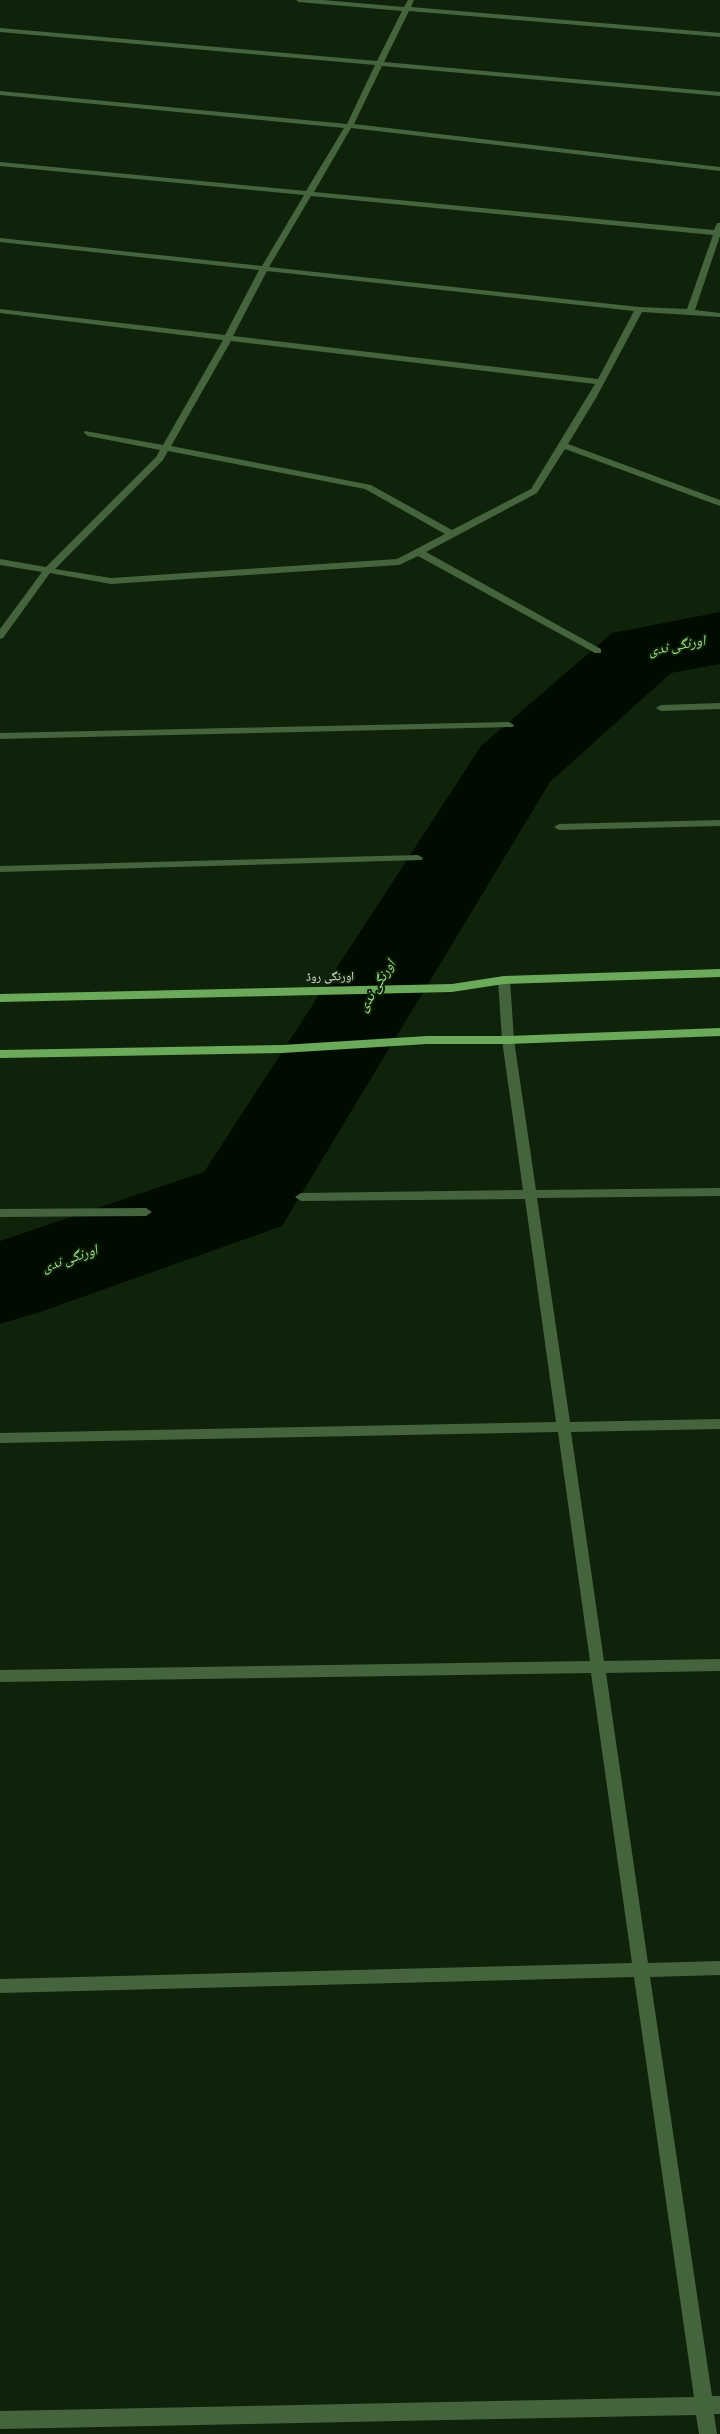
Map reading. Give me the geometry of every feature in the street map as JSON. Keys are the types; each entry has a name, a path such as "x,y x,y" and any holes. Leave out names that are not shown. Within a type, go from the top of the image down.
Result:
{"main road":[{"name":"اورنگی روڈ","path":"0,998 452,988 504,980 720,972"},
{"path":"0,1054 282,1049 427,1040 508,1040 720,1032"}],"street":[{"path":"299,0 720,35"},
{"path":"0,636 48,570 160,458 227,340 265,267 349,126 411,0"},
{"path":"0,30 720,94"},
{"path":"0,93 349,126 720,169"},
{"path":"0,164 308,195 719,230 690,312"},
{"path":"0,240 265,267 639,309 720,315"},
{"path":"0,562 111,581 399,562 534,491 600,382 639,309"},
{"path":"0,311 227,340 600,382"},
{"path":"88,433 368,487 452,534"},
{"path":"563,445 720,503"},
{"path":"419,552 598,651"},
{"path":"661,708 720,706"},
{"path":"0,736 509,725"},
{"path":"559,827 720,823"},
{"path":"0,869 418,858"},
{"path":"504,980 508,1040 640,1970 712,2405 708,2434"},
{"path":"301,1197 720,1192"},
{"path":"0,1213 146,1212"},
{"path":"0,1438 720,1424"},
{"path":"0,1676 720,1665"},
{"path":"0,1986 720,1968"},
{"path":"0,2420 712,2405"}],"waterway":[{"name":"اورنگی ندی","path":"0,1283 243,1199 514,766 643,652 720,638"}]}
